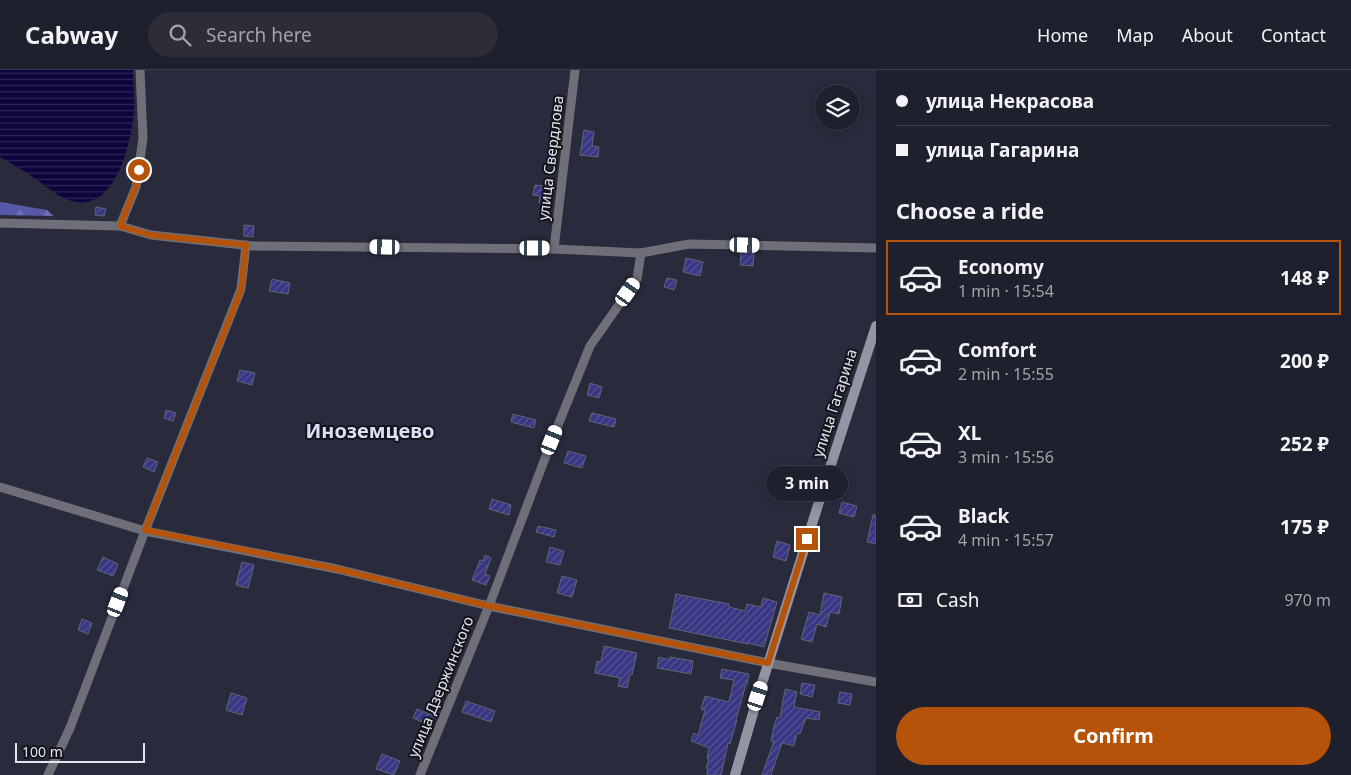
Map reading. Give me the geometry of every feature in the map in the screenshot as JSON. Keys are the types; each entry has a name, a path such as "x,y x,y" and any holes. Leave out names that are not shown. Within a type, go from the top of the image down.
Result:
{"main road":[{"name":"улица Гагарина","path":"735,775 768,663 876,326"}],"street":[{"path":"120,226 136,186 143,138 140,70"},
{"name":"улица Свердлова","path":"554,249 575,70"},
{"path":"0,223 120,226 150,235 246,245 554,249 641,253 689,244 876,248"},
{"path":"48,775 70,728 145,530 241,290 246,245"},
{"name":"улица Дзержинского","path":"420,775 489,606 590,346 637,278 641,253"},
{"path":"0,488 145,530 337,569 489,606 768,663 876,682"}],"green space":[{"path":"0,202 47,210 54,216 0,215"}],"shaded area":[{"path":"0,70 133,70 134,114 128,146 118,174 101,196 89,201 76,202 63,198 26,172 0,157"}],"building":[{"path":"584,130 594,132 592,146 599,147 598,157 580,155"},
{"path":"535,185 551,187 549,204 539,203 540,196 533,195"},
{"path":"96,207 106,209 104,216 95,215"},
{"path":"244,225 254,226 253,237 244,236"},
{"path":"741,252 754,253 753,266 740,265"},
{"path":"686,258 703,262 700,276 683,272"},
{"path":"667,278 677,280 674,290 664,287"},
{"path":"272,279 290,283 288,294 269,291"},
{"path":"240,370 255,373 252,385 237,381"},
{"path":"590,383 602,387 599,398 587,395"},
{"path":"166,410 176,413 173,421 164,418"},
{"path":"592,413 616,419 614,427 589,421"},
{"path":"513,414 536,420 534,428 511,422"},
{"path":"568,451 586,456 582,468 564,463"},
{"path":"147,458 158,462 154,472 143,467"},
{"path":"492,499 511,505 509,515 489,509"},
{"path":"842,502 857,506 854,517 839,513"},
{"path":"873,515 876,515 876,544 867,542"},
{"path":"538,526 556,530 554,537 536,532"},
{"path":"777,541 790,545 786,561 773,557"},
{"path":"550,547 564,551 560,565 546,562"},
{"path":"485,555 491,558 485,574 490,576 486,585 472,580 480,560 483,561"},
{"path":"103,557 118,564 113,576 97,570"},
{"path":"242,562 254,565 248,588 236,585"},
{"path":"562,576 577,580 572,597 557,593"},
{"path":"824,593 842,597 839,614 830,612 826,627 817,624 812,642 801,639 809,612 820,615"},
{"path":"676,594 729,604 729,607 745,611 747,604 761,607 763,598 777,602 764,647 669,628"},
{"path":"82,619 92,623 88,634 78,630"},
{"path":"604,646 637,653 627,688 618,686 620,678 595,673 597,661 601,662"},
{"path":"659,657 670,660 670,657 693,661 691,674 657,668"},
{"path":"722,669 749,674 730,744 728,743 721,775 707,775 708,768 706,768 709,748 691,741 694,733 698,735 705,710 701,709 705,696 729,702 734,680 720,678"},
{"path":"802,683 815,685 812,697 800,694"},
{"path":"785,689 797,692 794,707 820,712 819,720 806,718 800,734 797,733 794,746 782,743 771,775 762,775 774,741 771,741 774,726 777,717 780,718"},
{"path":"840,692 852,694 850,705 838,703"},
{"path":"231,693 247,698 242,715 226,710"},
{"path":"466,701 495,711 491,722 462,712"},
{"path":"417,709 434,716 430,725 413,718"},
{"path":"382,754 400,761 394,775 376,769"}],"district":[{"name":"Иноземцево","path":"370,431"}],"route":[{"path":"139,170 136,186 120,226 150,235 246,245 241,290 145,530 337,569 489,606 768,663 807,539"}]}
